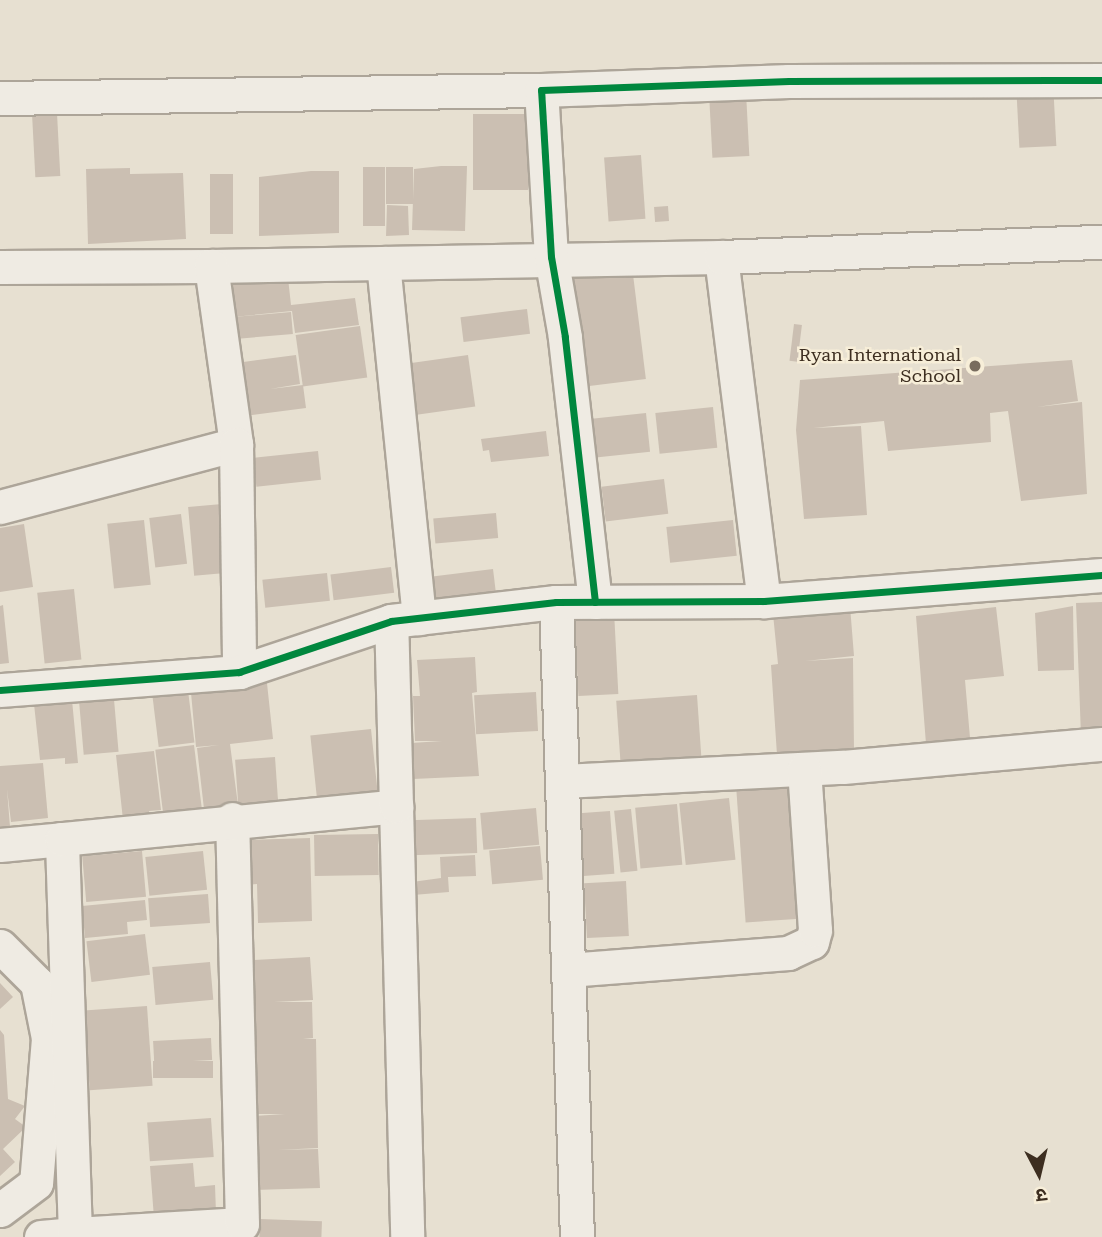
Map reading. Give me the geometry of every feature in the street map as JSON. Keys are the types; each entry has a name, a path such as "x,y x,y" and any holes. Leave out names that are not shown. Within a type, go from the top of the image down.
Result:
{"street":[{"path":"0,98 541,90 789,81 1102,80"},
{"path":"541,90 551,257 565,337 595,602"},
{"path":"0,267 383,263 551,257 721,257 1102,242"},
{"path":"721,257 764,601"},
{"path":"383,263 405,620 396,806 407,1237"},
{"path":"211,266 236,443 239,672"},
{"path":"0,507 236,443"},
{"path":"0,690 239,672 405,620 556,602 764,601 1102,575"},
{"path":"556,602 577,1237"},
{"path":"563,781 804,769 1102,744"},
{"path":"568,970 788,953 812,942 815,930 804,769"},
{"path":"0,845 232,819 396,806"},
{"path":"41,1237 242,1231 232,819"},
{"path":"62,839 75,1234"},
{"path":"0,946 37,983 48,1038 36,1183 0,1210"}],"building":[{"path":"1053,82 1056,146 1019,148 1016,84"},
{"path":"746,92 749,156 712,158 709,94"},
{"path":"57,113 60,176 35,177 32,114"},
{"path":"473,114 528,114 528,190 473,190"},
{"path":"641,155 645,219 609,221 604,158"},
{"path":"467,166 465,231 412,230 414,169"},
{"path":"363,167 385,167 385,226 363,226"},
{"path":"386,167 413,167 413,204 386,204"},
{"path":"130,168 130,174 183,173 186,239 88,244 86,169"},
{"path":"339,171 339,233 259,236 259,177"},
{"path":"210,174 233,174 233,234 210,234"},
{"path":"387,205 408,206 409,235 386,236"},
{"path":"668,206 669,221 655,222 654,207"},
{"path":"631,258 646,379 587,386 572,265"},
{"path":"287,269 291,305 355,298 359,325 295,333 292,311 223,318 218,276"},
{"path":"527,309 530,334 464,342 460,317"},
{"path":"291,312 293,334 238,339 236,317"},
{"path":"794,324 802,325 797,362 789,361"},
{"path":"360,326 367,377 303,387 296,335"},
{"path":"296,355 300,384 270,389 303,385 306,408 244,416 236,363"},
{"path":"468,355 475,406 408,416 401,364"},
{"path":"1072,360 1078,401 1037,407 1082,402 1087,494 1021,501 1008,411 990,413 991,442 888,451 884,421 813,428 861,426 867,515 804,519 796,430 800,380"},
{"path":"713,407 717,448 660,454 655,413"},
{"path":"646,413 650,452 586,458 582,420"},
{"path":"546,431 549,456 491,462 489,450 483,451 481,439"},
{"path":"318,451 321,480 256,487 253,458"},
{"path":"664,479 668,514 606,521 601,487"},
{"path":"222,504 228,573 194,576 188,507"},
{"path":"496,513 498,538 435,543 433,518"},
{"path":"181,514 187,564 155,568 149,518"},
{"path":"144,520 151,585 114,589 107,524"},
{"path":"733,520 737,556 670,563 666,527"},
{"path":"24,524 33,587 0,592 0,528"},
{"path":"391,567 394,593 334,600 330,574"},
{"path":"493,569 496,595 432,603 428,577"},
{"path":"327,573 330,601 265,608 262,580"},
{"path":"74,589 81,660 45,663 37,593"},
{"path":"1102,602 1102,735 1081,736 1076,603"},
{"path":"3,605 9,663 0,664 0,606"},
{"path":"850,606 854,656 805,661 853,658 854,751 777,755 771,665 778,664 773,614"},
{"path":"1073,606 1074,670 1038,671 1035,613"},
{"path":"996,607 1004,676 965,680 970,738 926,744 916,616"},
{"path":"614,611 618,694 578,696 574,613"},
{"path":"475,657 477,692 472,693 479,776 413,779 411,743 442,741 415,741 413,696 420,696 417,660"},
{"path":"266,674 273,739 230,744 238,805 204,809 197,748 219,745 196,747 190,682"},
{"path":"187,682 194,743 159,747 151,686"},
{"path":"113,688 119,752 84,755 78,691"},
{"path":"536,692 538,731 476,734 474,695"},
{"path":"697,695 702,760 621,765 616,701"},
{"path":"72,700 78,763 65,764 65,758 40,760 34,704"},
{"path":"371,729 378,792 317,798 310,735"},
{"path":"194,745 202,810 163,814 155,750"},
{"path":"154,751 161,810 149,811 150,818 123,820 116,755"},
{"path":"275,757 278,802 238,805 235,760"},
{"path":"43,763 48,818 11,822 7,789 10,827 0,827 0,766"},
{"path":"790,783 799,919 746,922 736,787"},
{"path":"729,798 735,860 686,865 679,803"},
{"path":"677,804 682,865 640,868 635,808"},
{"path":"536,808 539,845 483,850 480,813"},
{"path":"631,809 637,871 621,872 614,811"},
{"path":"610,811 614,874 583,876 579,813"},
{"path":"476,818 477,853 411,855 410,820"},
{"path":"378,834 379,875 315,876 314,835"},
{"path":"310,838 312,921 258,923 257,884 248,885 247,840"},
{"path":"540,846 543,880 492,884 489,850"},
{"path":"142,851 146,897 86,902 82,856"},
{"path":"203,851 207,890 149,896 145,857"},
{"path":"475,855 476,876 448,877 449,892 413,895 412,882 441,878 440,857"},
{"path":"626,881 629,936 587,938 584,883"},
{"path":"208,894 210,923 150,927 148,898"},
{"path":"145,900 147,920 127,922 128,934 85,938 82,906"},
{"path":"145,934 150,975 91,982 86,941"},
{"path":"310,957 313,1000 274,1002 312,1002 313,1038 303,1039 316,1039 318,1148 278,1150 318,1149 320,1188 253,1190 253,1116 285,1114 252,1114 253,960"},
{"path":"210,962 213,1000 156,1005 152,967"},
{"path":"0,983 13,997 0,1009"},
{"path":"147,1006 153,1086 90,1090 84,1010"},
{"path":"0,1030 4,1035 8,1099 25,1106 15,1119 26,1127 3,1149 15,1162 0,1176"},
{"path":"211,1038 212,1060 154,1063 153,1041"},
{"path":"153,1061 213,1061 213,1078 153,1078"},
{"path":"211,1118 214,1157 150,1161 147,1122"},
{"path":"193,1163 195,1187 215,1185 216,1213 154,1218 150,1166"},
{"path":"260,1219 322,1221 321,1237 259,1237"}],"cycle path":[{"path":"595,602 565,337 551,257 541,90 789,81 1102,80"},
{"path":"0,690 239,672 391,621 556,602 764,601 1102,575"}],"place":[{"name":"Ryan International School","path":"975,366"}]}
